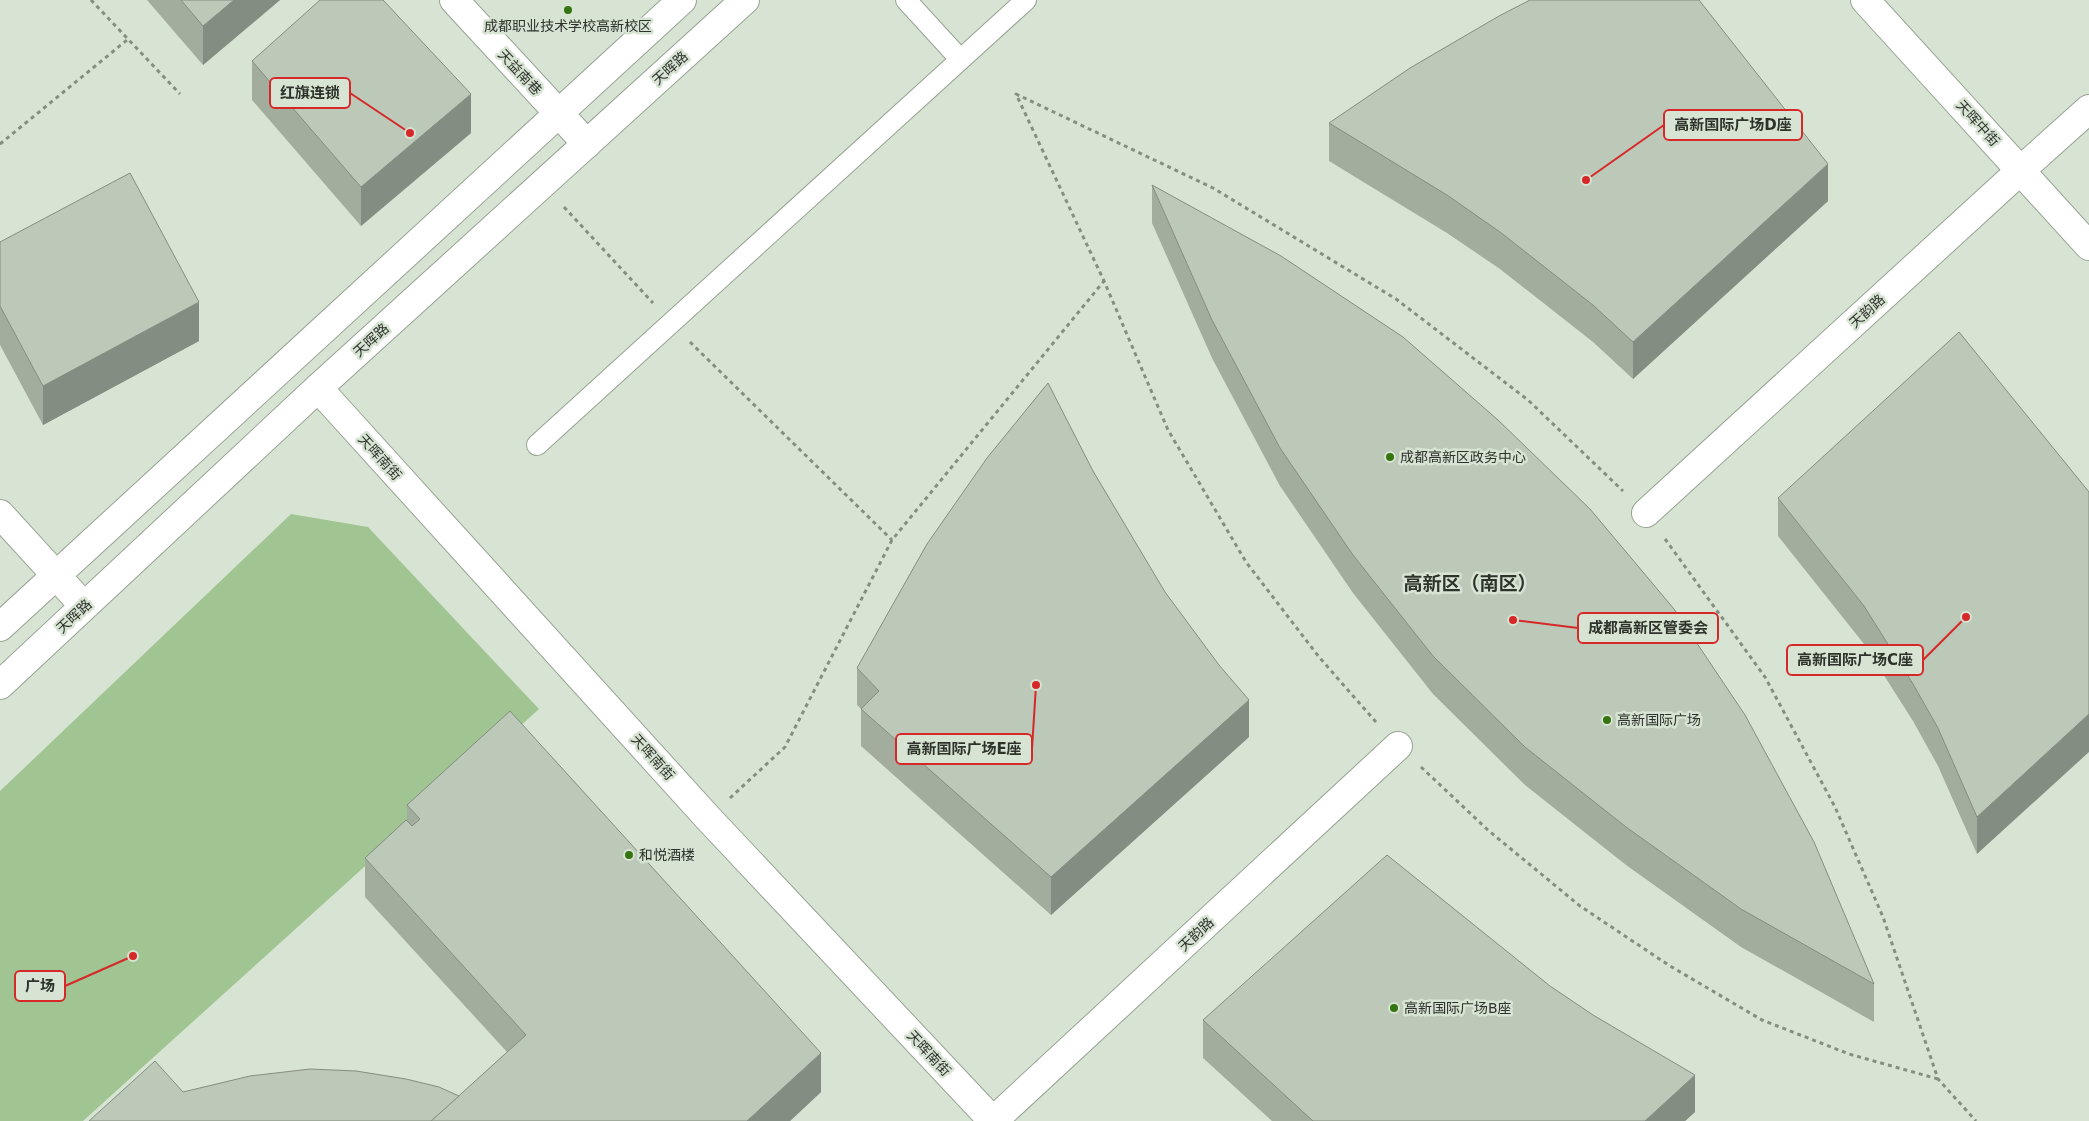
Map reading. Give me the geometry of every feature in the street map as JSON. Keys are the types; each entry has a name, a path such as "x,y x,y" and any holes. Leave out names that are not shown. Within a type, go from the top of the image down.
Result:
{"street":[{"name":"天益南巷","path":"454,0 586,144"},
{"path":"0,627 682,0"},
{"name":"天晖路","path":"0,685 318,388 745,0"},
{"name":"天晖中街","path":"1865,0 2089,246"},
{"name":"天韵路","path":"1646,513 2089,108"},
{"name":"天晖南街","path":"318,388 708,818 993,1121"},
{"path":"0,514 58,575 84,606"},
{"name":"天韵路","path":"993,1121 1398,746"}],"lane":[{"path":"906,0 960,59"},
{"path":"537,445 1026,0"}],"path":[{"path":"91,0 180,94"},
{"path":"0,144 127,40"},
{"path":"1938,1079 1849,1054 1762,1020 1670,966 1580,906 1489,831 1398,746 1319,657 1246,562 1168,430 1104,281 1016,94 1213,188 1396,299 1528,400 1646,513 1765,677 1835,807 1883,917 1938,1079 1976,1121"},
{"path":"543,184 670,322 892,540"},
{"path":"708,818 785,747 892,540 1104,281"}],"green space":[{"path":"291,514 368,527 539,709 83,1121 0,1121 0,791"}],"building":[{"path":"181,0 234,0 203,26"},
{"path":"320,0 383,0 471,94 361,187 252,61"},
{"path":"1530,0 1699,0 1828,164 1633,342 1593,305 1500,232 1447,195 1329,123 1410,68"},
{"path":"130,173 199,302 43,386 0,306 0,242"},
{"path":"1152,185 1281,256 1403,337 1498,420 1590,509 1674,609 1745,715 1814,842 1874,984 1741,909 1626,827 1525,747 1433,656 1353,555 1280,448 1212,320"},
{"path":"1959,332 2089,492 2089,714 1977,817 1938,728 1913,684 1864,606 1778,498"},
{"path":"1048,383 1093,471 1165,592 1219,665 1249,700 1051,877 861,709 879,691 857,668 927,544 987,458"},
{"path":"510,711 821,1053 747,1121 431,1121 526,1035 365,858 406,820 412,826 420,819 407,805"},
{"name":"高新国际广场B座","path":"1387,855 1550,986 1593,1015 1695,1075 1645,1121 1313,1121 1203,1020"},
{"path":"155,1061 183,1092 250,1076 310,1069 356,1071 406,1079 439,1087 459,1096 431,1121 89,1121"}],"place":[{"name":"成都职业技术学校高新校区","path":"568,10"},
{"name":"红旗连锁","path":"410,133"},
{"name":"高新国际广场D座","path":"1586,180"},
{"name":"成都高新区政务中心","path":"1390,457"},
{"name":"高新国际广场C座","path":"1966,617"},
{"name":"成都高新区管委会","path":"1513,620"},
{"name":"高新国际广场E座","path":"1036,685"},
{"name":"高新国际广场","path":"1607,720"},
{"name":"和悦酒楼","path":"629,855"},
{"name":"广场","path":"133,956"},
{"name":"高新国际广场B座","path":"1394,1008"}],"district":[{"name":"高新区（南区）","path":"1470,583"}]}
